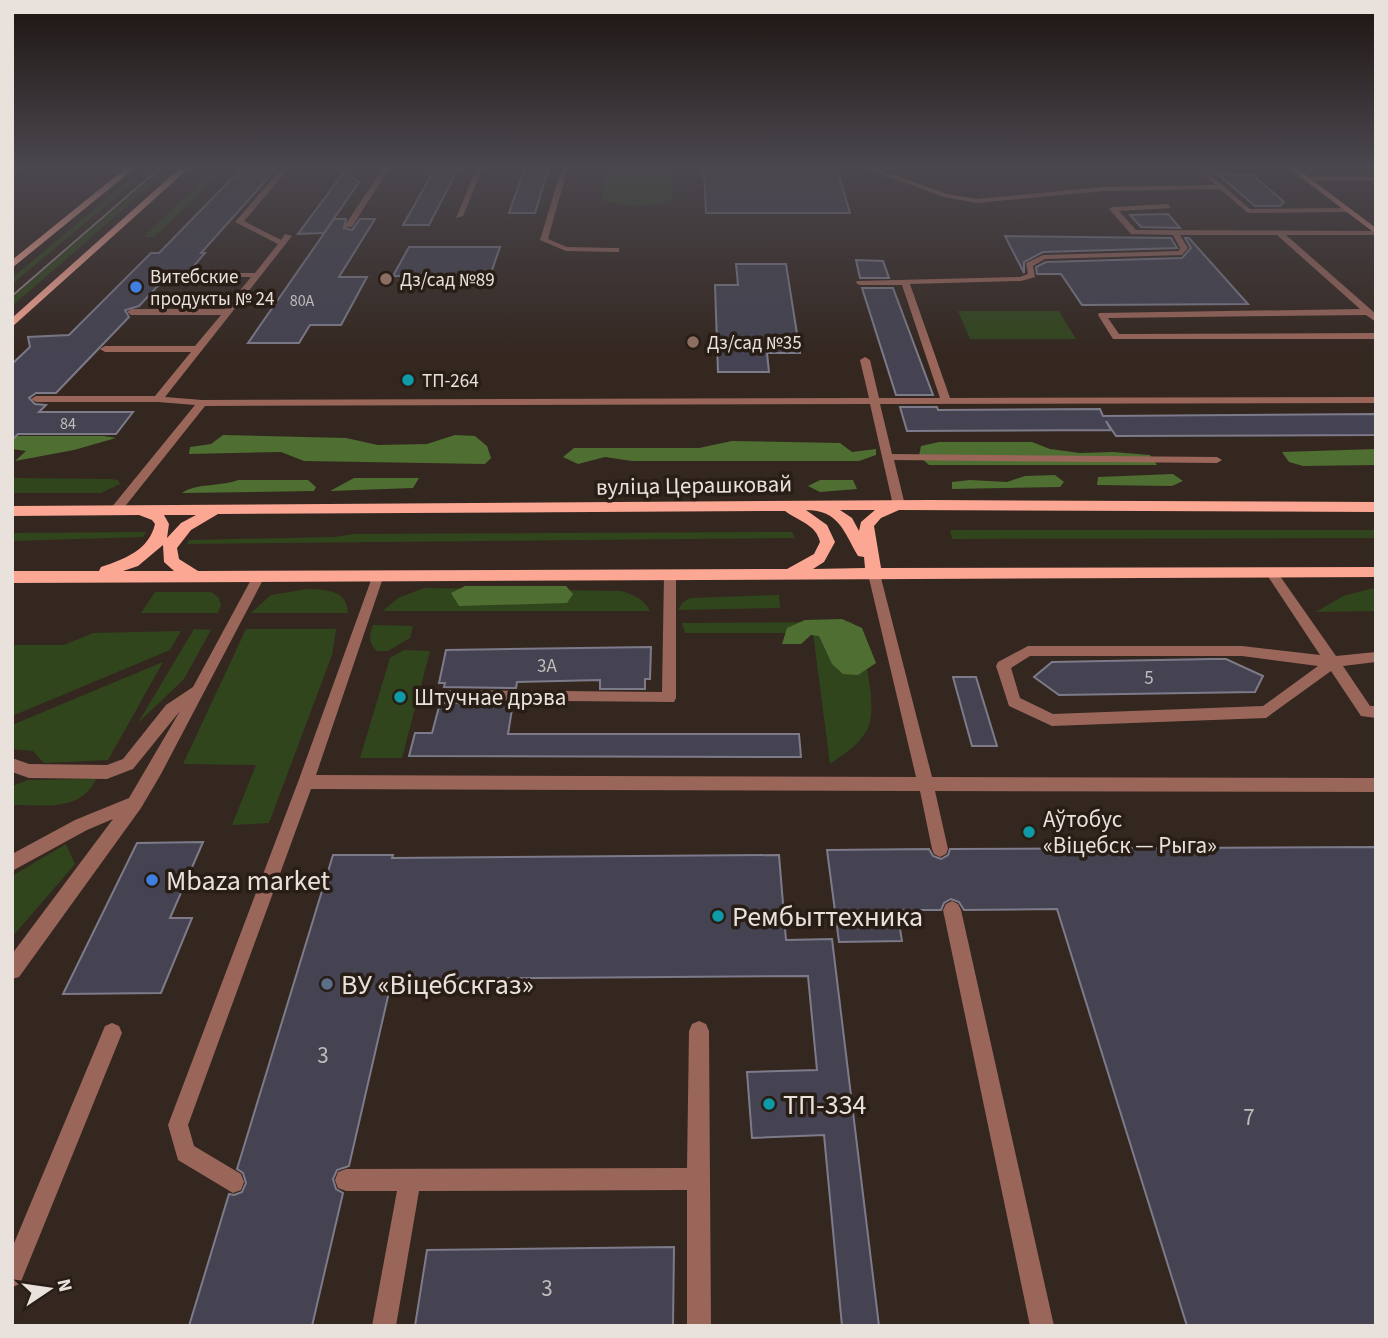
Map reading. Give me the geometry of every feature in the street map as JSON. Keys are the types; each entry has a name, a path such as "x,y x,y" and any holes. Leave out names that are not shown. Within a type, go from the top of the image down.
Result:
{"main road":[{"path":"15,261 54,229"},
{"path":"12,324 117,229"},
{"path":"874,574 866,525 876,515 901,505"},
{"name":"вуліца Церашковай","path":"12,511 901,505 1376,507"},
{"path":"823,506 847,521 874,574"},
{"path":"783,507 813,518 820,524 827,541 825,550 816,560 787,574"},
{"path":"194,576 172,562 169,556 172,541 195,521 228,510"},
{"path":"90,576 133,562 159,540 162,524 158,517 139,511"},
{"path":"12,577 1376,572"}],"lane":[{"path":"158,399 285,239 259,229"},
{"path":"547,229 544,240 566,249 616,250"},
{"path":"1132,229 1134,232 1174,233 1376,232"},
{"path":"860,283 1021,279 1032,275 1029,265 1044,257 1182,253 1184,248 1174,233"},
{"path":"1279,233 1372,315"},
{"path":"195,275 257,275"},
{"path":"905,283 946,402"},
{"path":"131,312 226,312"},
{"path":"1372,315 1102,315 1116,337 1376,336"},
{"path":"105,349 197,349"},
{"path":"865,360 901,505"},
{"path":"36,399 158,399 202,402 1376,400"},
{"path":"115,511 202,402"},
{"path":"890,457 1217,460"},
{"path":"1271,572 1366,712 1376,712"},
{"path":"874,574 940,849"},
{"path":"233,1182 185,1153 177,1125 306,782 378,575"},
{"path":"439,696 669,698 670,575"},
{"path":"12,970 135,803 156,769 259,576"},
{"path":"1333,662 1266,712 1052,720 1014,702 1003,666 1028,651 1242,651 1333,662 1376,657"},
{"path":"12,765 29,771 107,772 128,764 171,709 198,690"},
{"path":"12,777 29,771"},
{"path":"306,782 1376,785"},
{"path":"12,863 81,825 135,803"},
{"path":"952,910 1042,1326"},
{"path":"699,1031 699,1326"},
{"path":"12,1276 113,1032"},
{"path":"346,1180 698,1179"},
{"path":"384,1326 410,1181"}],"green space":[{"path":"70,229 77,229 12,284 12,278"},
{"path":"92,229 100,229 12,306 12,298"},
{"path":"151,229 162,229 154,237 143,237"},
{"path":"958,311 1059,311 1076,339 970,339"},
{"path":"223,435 346,438 378,445 427,444 455,435 475,436 487,446 491,458 485,464 304,461 281,452 189,454 190,447 211,444"},
{"path":"12,436 116,438 74,450 15,461 26,451 12,449"},
{"path":"732,441 840,443 852,452 876,449 876,455 859,461 632,461 605,457 578,464 563,457 574,448 699,448"},
{"path":"939,442 1032,442 1050,449 1080,453 1150,455 1157,465 929,465 919,456 921,446"},
{"path":"1376,449 1376,465 1303,466 1289,462 1282,452"},
{"path":"1173,474 1183,481 1172,486 1097,485 1098,477"},
{"path":"1055,475 1064,482 1060,487 952,489 952,482 1007,482 1025,476"},
{"path":"12,478 110,479 118,480 120,484 101,493 12,493"},
{"path":"354,478 419,478 413,488 330,491"},
{"path":"238,480 308,480 316,487 314,491 182,493 194,488"},
{"path":"820,480 853,480 857,489 820,492 808,486"},
{"path":"950,530 1376,530 1376,538 952,539"},
{"path":"146,532 143,537 12,541 12,533"},
{"path":"792,532 795,538 187,544 189,540 334,537 354,534"},
{"path":"465,586 566,586 573,594 567,603 459,606 451,593"},
{"path":"424,588 621,591 638,598 650,611 383,611 398,598"},
{"path":"307,589 340,595 347,605 348,613 251,613 271,595"},
{"path":"1376,589 1376,611 1316,612 1343,596"},
{"path":"155,592 211,592 218,597 221,605 218,613 141,613"},
{"path":"779,595 780,608 678,610 682,603 690,598"},
{"path":"842,619 862,628 876,663 858,675 843,674 832,664 819,636 811,635 801,644 782,644 787,628 805,620"},
{"path":"851,622 865,660 871,692 870,720 860,740 830,764 813,633 685,633 682,623"},
{"path":"373,625 413,626 410,638 388,651 377,651 370,639"},
{"path":"194,629 211,630 184,679 138,723"},
{"path":"246,629 336,629 332,655 269,823 232,825 256,765 183,764"},
{"path":"181,631 170,650 12,716 12,645 64,645 93,633"},
{"path":"404,650 430,651 402,758 360,758 390,658"},
{"path":"163,662 108,760 44,763 33,751 12,749 12,725"},
{"path":"96,779 89,790 71,802 12,805 12,786 28,780"},
{"path":"66,844 75,864 12,937 12,876"}],"building":[{"path":"182,229 222,229 185,276 167,276 139,306 125,310 129,317 56,393 36,393 29,398 35,404 46,405 39,412 133,412 116,434 18,434 12,440 12,364 30,347 28,337 69,335 151,253 159,253"},
{"path":"301,229 326,229 324,233 298,234"},
{"path":"327,229 369,229 339,277 367,277 341,325 310,325 299,343 248,343"},
{"path":"1005,236 1171,238 1177,248 1043,252 1024,262 1024,273"},
{"path":"1185,238 1189,238 1248,304 1082,305 1061,274 1037,274 1036,267 1046,262 1182,258 1191,248"},
{"path":"409,247 500,247 490,276 393,276"},
{"path":"856,260 883,261 889,278 860,278"},
{"path":"736,264 786,264 800,353 767,353 769,372 718,372 715,285 738,285"},
{"path":"862,288 893,288 933,395 896,395"},
{"path":"900,407 937,407 938,410 1100,409 1103,416 1376,414 1376,435 1116,436 1106,421 1111,430 907,431"},
{"path":"651,647 650,679 645,679 645,689 600,689 600,680 517,682 516,688 444,687 445,683 439,683 446,650"},
{"path":"1226,659 1263,676 1255,692 1059,695 1034,677 1052,662"},
{"path":"953,677 976,677 997,746 972,746"},
{"path":"440,703 513,703 508,734 799,734 801,757 409,756 415,733 432,733"},
{"name":"Mbaza market","path":"203,842 170,918 192,918 161,993 63,994 137,843"},
{"path":"1376,847 1376,1326 1187,1326 1057,909 964,910 959,902 951,899 944,903 941,910 897,910 902,941 839,942 827,850 929,849 933,856 941,859 948,855 950,849"},
{"path":"333,855 393,855 392,858 779,855 786,940 832,939 879,1326 842,1326 824,1135 752,1138 747,1072 817,1070 808,976 392,979 349,1166 337,1170 333,1179 336,1189 343,1193 312,1326 189,1326 229,1194 242,1192 246,1183 243,1173 237,1169"},
{"path":"674,1247 673,1326 415,1326 427,1250"}],"tram line":[{"path":"12,296 89,229"}],"place":[{"name":"Дз/сад №89","path":"386,279"},
{"name":"Витебские продукты № 24","path":"136,287"},
{"name":"Дз/сад №35","path":"693,342"},
{"name":"ТП-264","path":"408,380"},
{"name":"Штучнае дрэва","path":"400,697"},
{"name":"Аўтобус «Віцебск — Рыга»","path":"1029,832"},
{"name":"Mbaza market","path":"152,880"},
{"name":"Рембыттехника","path":"718,916"},
{"name":"ВУ «Віцебскгаз»","path":"327,984"},
{"name":"ТП-334","path":"769,1104"}]}
